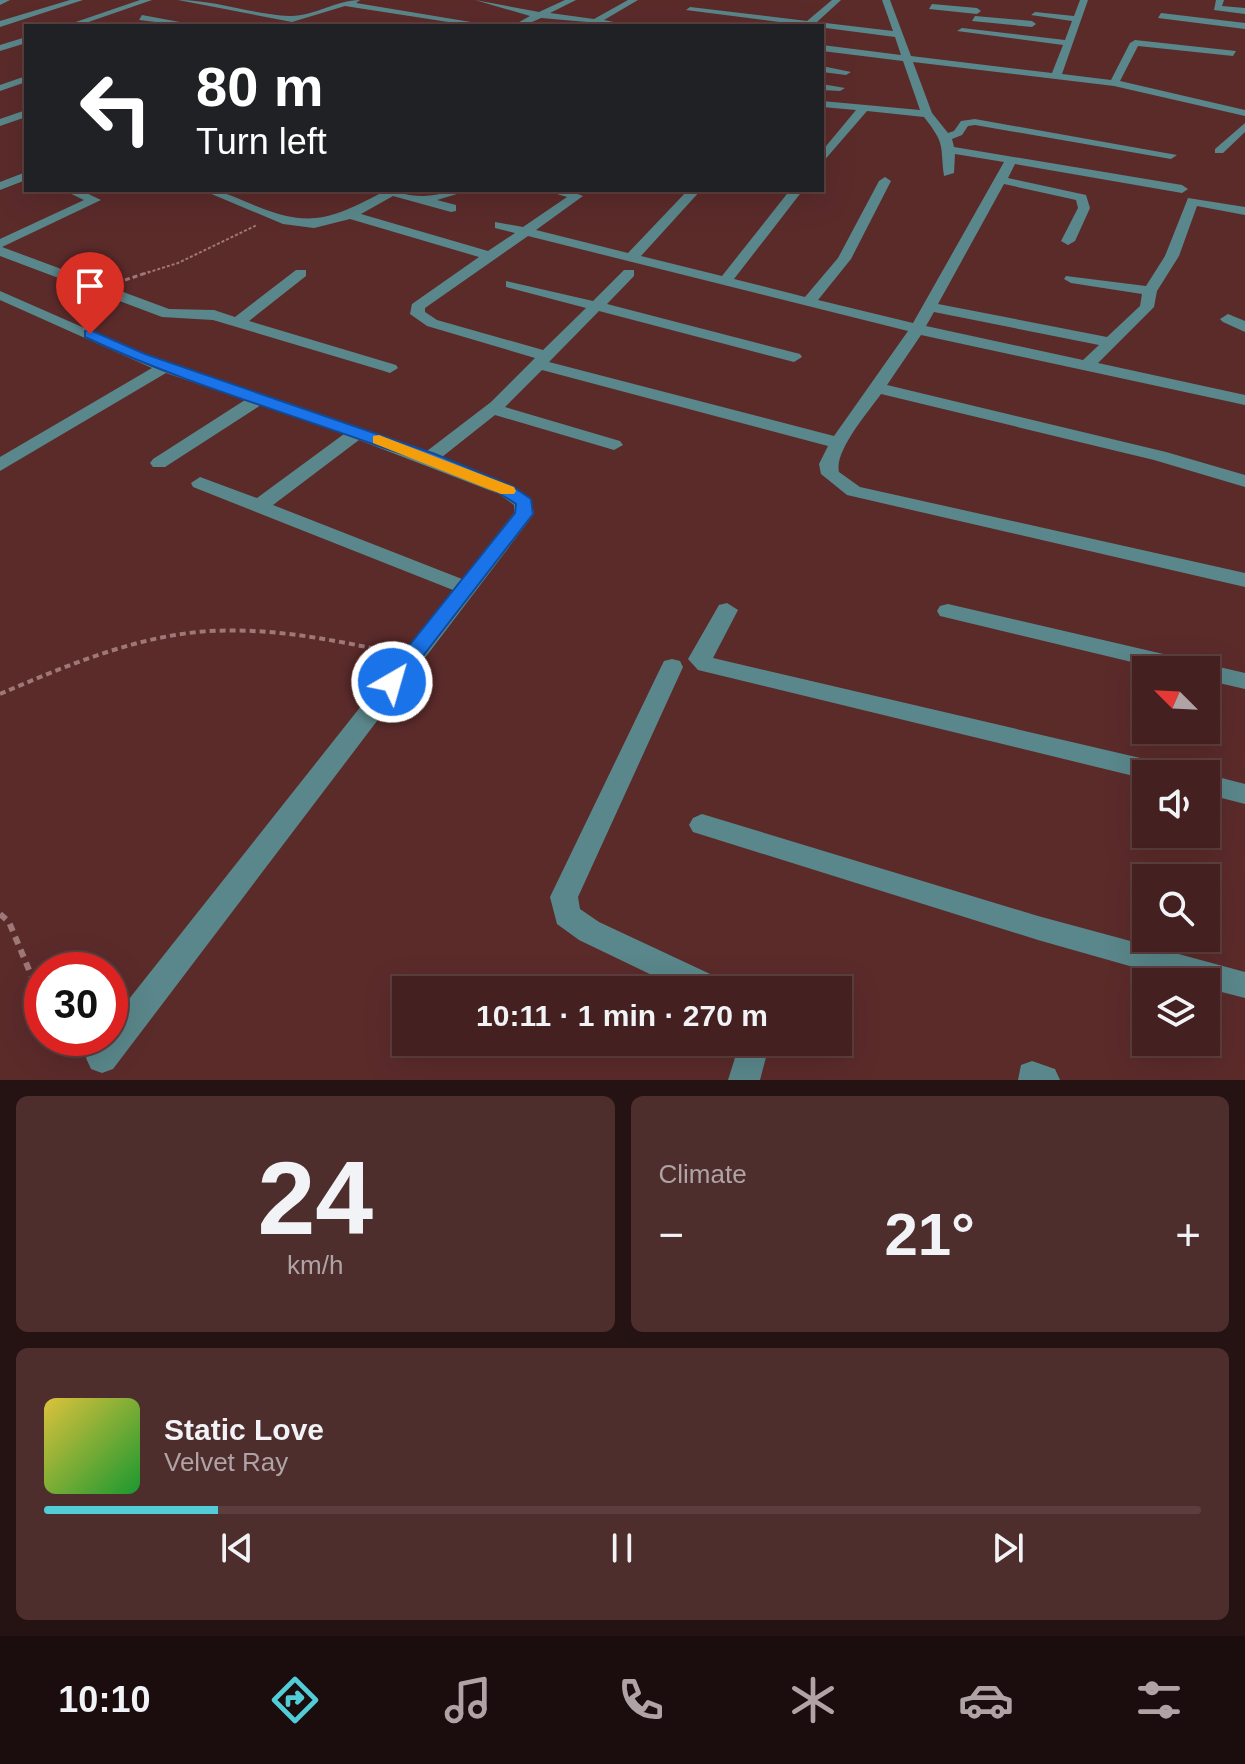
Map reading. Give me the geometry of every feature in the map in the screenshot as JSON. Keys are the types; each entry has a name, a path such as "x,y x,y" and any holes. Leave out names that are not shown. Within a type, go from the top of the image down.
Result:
{"street":[{"path":"0,2 6,0"},
{"path":"0,24 79,0"},
{"path":"74,24 148,0"},
{"path":"184,0 292,19"},
{"path":"320,0 479,24"},
{"path":"278,24 356,0"},
{"path":"479,0 542,16 592,24 634,0"},
{"path":"521,24 572,0"},
{"path":"704,0 688,8 801,24"},
{"path":"809,24 837,0"},
{"path":"886,0 927,114 946,143 951,162 948,173"},
{"path":"987,0 962,31 1070,43"},
{"path":"1056,76 1084,0"},
{"path":"1220,0 1217,8 1245,11"},
{"path":"735,15 747,6"},
{"path":"932,7 974,15 1034,20 1077,19"},
{"path":"1161,16 1245,26"},
{"path":"419,24 435,17"},
{"path":"142,18 174,24"},
{"path":"824,27 896,34"},
{"path":"0,50 24,41"},
{"path":"1114,83 1135,43 1200,45 1233,53"},
{"path":"824,48 1114,83 1245,113"},
{"path":"0,50 13,54"},
{"path":"824,69 846,72"},
{"path":"1002,82 1010,71"},
{"path":"0,88 24,80"},
{"path":"824,87 840,88"},
{"path":"824,104 927,114"},
{"path":"824,157 863,109"},
{"path":"0,124 24,114"},
{"path":"946,143 965,123 975,122 1171,155"},
{"path":"0,124 24,130"},
{"path":"1219,151 1245,126"},
{"path":"946,143 1012,159 1182,189"},
{"path":"1012,159 917,329 838,443 828,464 830,474 854,491 1245,580"},
{"path":"0,170 24,176"},
{"path":"0,186 24,177"},
{"path":"1001,180 1082,198 1084,208 1068,241"},
{"path":"809,301 844,259 885,181"},
{"path":"0,244 95,200 74,192"},
{"path":"213,192 276,217 327,223 386,192"},
{"path":"392,192 451,208"},
{"path":"422,200 456,192"},
{"path":"559,192 577,196 417,307 418,314 432,323 544,361 838,443"},
{"path":"429,458 492,409 544,361 630,266 688,192"},
{"path":"725,281 795,192"},
{"path":"1085,367 1147,307 1150,291 1172,256 1192,201 1245,211"},
{"path":"348,214 490,256"},
{"path":"500,225 630,266 725,281 917,329 1245,400"},
{"path":"0,251 173,316 208,314 390,368"},
{"path":"238,322 301,273"},
{"path":"1071,279 1150,291"},
{"path":"511,284 794,357"},
{"path":"0,295 166,366 429,458 506,490 524,503 524,514 102,1058"},
{"path":"929,307 1112,343"},
{"path":"1228,319 1245,327"},
{"path":"0,465 166,366"},
{"path":"878,388 1160,456 1245,481"},
{"path":"159,463 259,399"},
{"path":"492,409 614,445"},
{"path":"259,506 358,432"},
{"path":"200,483 466,588"},
{"path":"727,610 699,659 706,664 1132,766"},
{"path":"948,611 1139,656"},
{"path":"672,667 564,897 567,915 589,931 684,976"},
{"path":"1220,675 1245,681"},
{"path":"1220,788 1245,794"},
{"path":"702,825 1038,928 1245,985"},
{"path":"744,1080 751,1056"}],"path":[{"path":"100,289 178,263 276,217"},
{"path":"0,694 85,659 178,634 239,632 365,646"},
{"path":"0,914 9,922 24,958"}],"slow traffic":[{"path":"379,440 508,491"}],"route":[{"path":"90,334 140,358 429,458 506,490 524,503 524,514 392,682"}]}
